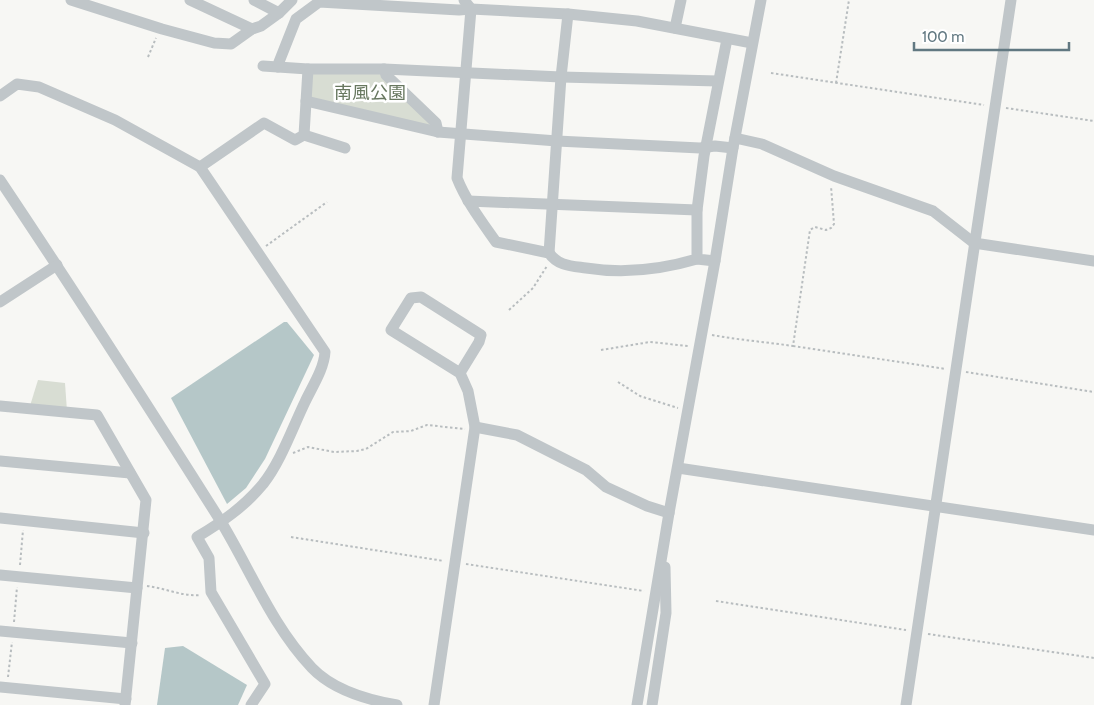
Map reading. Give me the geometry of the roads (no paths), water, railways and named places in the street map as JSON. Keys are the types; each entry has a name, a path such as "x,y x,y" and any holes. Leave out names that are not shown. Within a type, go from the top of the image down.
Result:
{"street":[{"path":"70,0 162,29 214,43 231,44 252,29 261,26 279,13 292,0"},
{"path":"190,0 252,29"},
{"path":"254,0 279,13"},
{"path":"675,28 681,0"},
{"path":"637,705 668,518 761,0"},
{"path":"906,705 1011,0"},
{"path":"278,67 296,19 319,2 459,10 468,5 568,14 637,21 752,43"},
{"path":"468,5 467,72 457,178 468,201 496,242 550,255 563,265 622,272 672,266 696,259 715,261"},
{"path":"550,255 561,77 568,14"},
{"path":"696,259 697,210 706,146 726,39"},
{"path":"264,66 308,69 467,72 561,77 718,80"},
{"path":"304,135 308,69"},
{"path":"384,69 386,75 436,123 438,132"},
{"path":"0,96 17,84 39,87 115,120 200,167 324,352 324,359 278,459 264,482 234,513 197,537 209,558 211,592 265,684 251,705"},
{"path":"306,101 438,132 462,135 557,142 700,148 734,143 762,144 834,176 933,211 974,243 1094,260"},
{"path":"200,167 264,123 295,140 304,135 345,148"},
{"path":"0,180 57,265 221,522 277,621 312,669 334,684 355,694 378,702 397,705"},
{"path":"468,201 697,210"},
{"path":"0,302 57,265"},
{"path":"434,705 475,427 468,391 460,373 391,330 411,298 421,298 481,335 479,342 460,373"},
{"path":"0,406 97,415 146,500 126,702 4,687"},
{"path":"475,427 517,435 586,470 606,486 668,518"},
{"path":"0,461 130,473"},
{"path":"678,468 1094,530"},
{"path":"0,518 144,533"},
{"path":"652,705 666,613 665,572 668,518"},
{"path":"0,575 137,586"},
{"path":"0,631 132,643"}],"park label":[{"name":"南風公園","path":"370,93"}]}
